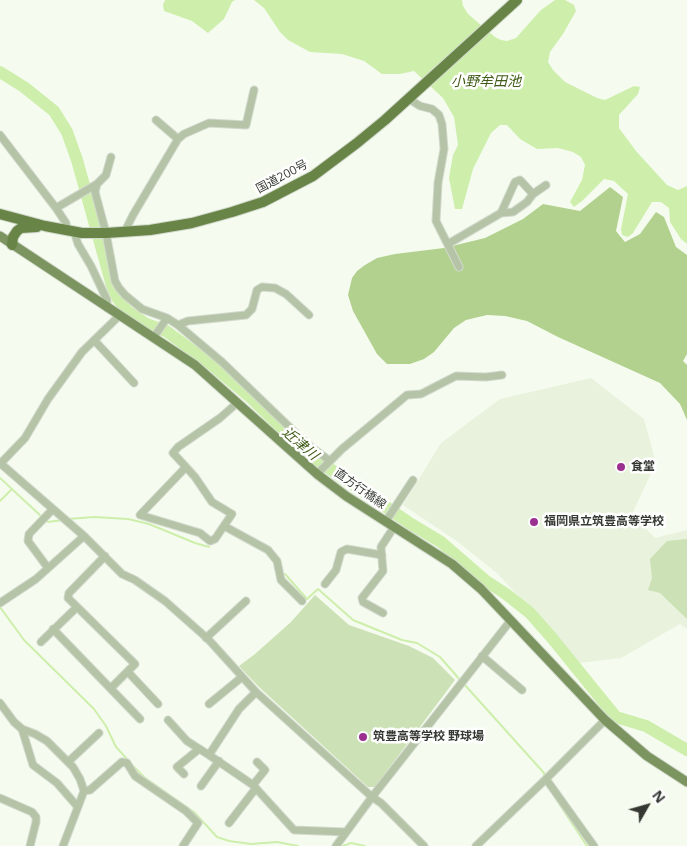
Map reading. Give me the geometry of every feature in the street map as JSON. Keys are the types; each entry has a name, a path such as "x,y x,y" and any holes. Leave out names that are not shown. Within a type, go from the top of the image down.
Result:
{"highway":[{"name":"国道200号","path":"0,214 45,226 74,231 106,233 150,230 192,223 263,202 312,176 357,143 517,0"},
{"path":"12,245 16,231 22,228 45,226"}],"main road":[{"name":"直方行橋線","path":"0,236 119,316 156,335 195,365 318,474 346,496 452,564 481,589 605,720 647,756 687,782"}],"street":[{"path":"129,231 127,227 133,215 178,139 184,134 209,123 246,125 254,90"},
{"path":"411,96 420,106 432,109 439,115 442,124 444,149 438,183 436,221 459,267"},
{"path":"156,120 178,139"},
{"path":"0,135 74,231 78,244 91,266 106,300 107,308"},
{"path":"56,208 95,185 106,174 111,156"},
{"path":"501,213 515,182 520,180 533,194"},
{"path":"95,185 110,261 115,281 119,288 142,309 178,325 228,368 306,443 330,462"},
{"path":"448,244 501,213 513,212 546,185"},
{"path":"178,325 188,321 246,315 252,310 257,290 262,287 275,288 286,294 309,315"},
{"path":"119,316 82,352 48,399 25,438 0,463 84,536 122,574 135,580 165,600 206,638 256,692 380,803 424,846"},
{"path":"156,335 166,319"},
{"path":"94,340 134,383"},
{"path":"318,474 342,450 407,395 421,394 456,376 486,378 502,374"},
{"path":"186,467 140,515 200,533 210,541 215,539 232,514 212,502 195,477 186,467 173,453 178,447 220,418 237,403"},
{"path":"386,521 412,480"},
{"path":"48,568 28,541 29,534 53,509"},
{"path":"224,526 268,550 277,561 281,580 302,601"},
{"path":"383,613 363,602 362,598 383,571 381,547 394,527"},
{"path":"0,603 36,579 84,536"},
{"path":"325,584 336,570 341,552 347,549 382,555"},
{"path":"105,556 68,593 68,598 134,664 111,688"},
{"path":"206,638 246,601"},
{"path":"40,642 77,607"},
{"path":"336,846 372,797 511,620"},
{"path":"53,629 140,719"},
{"path":"482,656 522,690"},
{"path":"128,672 158,704"},
{"path":"210,704 242,677"},
{"path":"209,755 239,709 256,692"},
{"path":"0,703 14,722 22,729 47,741 68,762 80,779 84,791 63,846"},
{"path":"168,720 187,741 254,786 294,830 346,832"},
{"path":"476,846 605,720"},
{"path":"22,729 33,765 57,783 77,806"},
{"path":"68,762 99,733"},
{"path":"184,774 177,767 199,749"},
{"path":"201,786 219,761"},
{"path":"84,791 90,790 122,762 127,762 136,776 186,811 198,823 183,846"},
{"path":"229,823 265,770 257,762"},
{"path":"546,779 594,846"},
{"path":"0,798 32,812 36,817 30,846"}],"shaded area":[{"path":"610,187 623,197 616,231 625,242 640,234 656,212 664,217 676,247 687,255 687,354 683,361 687,365 687,420 680,404 660,383 527,321 505,316 487,315 466,320 454,328 434,352 424,359 410,364 387,364 377,354 353,311 348,295 352,278 365,265 377,258 444,248 485,238 523,219 543,204 580,211"},
{"name":"福岡県立筑豊高等学校","path":"591,378 644,419 656,463 632,514 655,538 687,530 687,629 680,624 621,658 579,663 498,574 458,542 403,505 441,443 500,399"},
{"path":"687,539 687,619 660,593 648,590 652,578 650,559 667,541"},
{"name":"筑豊高等学校 野球場","path":"315,595 349,625 409,646 433,658 455,680 375,787 368,787 259,687 239,666 291,622"}],"water":[{"path":"165,0 235,0 232,2 224,19 208,33 192,21 164,11 163,5"},
{"name":"小野牟田池","path":"254,0 462,0 468,14 495,37 507,41 516,38 541,10 555,0 565,0 574,5 576,11 550,52 548,62 565,82 597,98 605,100 634,86 640,87 638,94 619,115 619,128 636,151 667,185 678,190 687,186 687,244 681,239 670,222 669,208 661,202 652,202 633,233 628,237 622,235 621,229 628,194 614,181 604,179 574,207 570,202 582,180 585,165 581,157 573,152 558,148 537,149 520,139 507,125 500,125 491,133 473,169 462,209 455,209 449,178 453,155 458,145 454,117 443,98 414,71 400,74 382,74 364,61 342,54 310,52 288,40 280,32 264,8"}],"waterway":[{"name":"近津川","path":"0,72 24,87 54,111 67,132 77,160 112,286 118,299 127,311 146,324 166,331 212,365 251,398 314,458 411,524 441,542 486,581 530,613 616,717 646,726 687,750"},
{"path":"0,478 42,517"},
{"path":"0,501 11,490"},
{"path":"68,519 94,517 128,519 149,524 209,547"},
{"path":"46,520 48,522 63,520"},
{"path":"285,574 307,599 318,589 353,620 402,640 417,643 440,657 461,681"},
{"path":"0,607 24,640 94,709 106,726 116,747 129,761"},
{"path":"464,684 544,773 545,778"},
{"path":"132,765 144,777 194,812 217,837 251,844 277,842 298,846"},
{"path":"554,796 587,846"},
{"path":"343,846 351,843 365,846"}],"place":[{"name":"食堂","path":"621,467"},
{"name":"福岡県立筑豊高等学校","path":"534,522"},
{"name":"筑豊高等学校 野球場","path":"363,737"}]}
